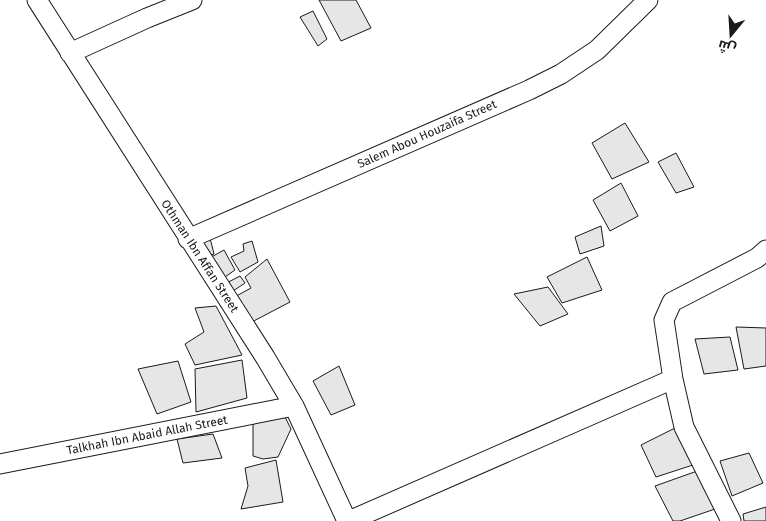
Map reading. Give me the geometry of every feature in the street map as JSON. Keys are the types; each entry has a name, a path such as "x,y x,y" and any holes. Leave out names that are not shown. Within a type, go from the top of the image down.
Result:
{"street":[{"name":"Othman Ibn Affan Street","path":"37,0 265,357 294,406 348,521"},
{"path":"70,53 192,0"},
{"name":"Salem Abou Houzaifa Street","path":"188,239 529,90 561,74 597,50 648,0"},
{"path":"730,521 684,427 673,379 664,320 672,302 757,258 766,250"},
{"path":"348,521 673,379"},
{"name":"Talkhah Ibn Abaid Allah Street","path":"0,464 294,406"}],"building":[{"path":"319,0 356,0 371,28 341,41"},
{"path":"313,11 327,39 318,46 300,17"},
{"path":"625,123 649,162 612,179 592,143"},
{"path":"676,153 694,187 676,193 658,162"},
{"path":"621,183 638,216 610,231 593,200"},
{"path":"601,226 604,246 580,254 575,237"},
{"path":"209,234 214,254 205,257 197,237"},
{"path":"252,241 258,262 240,272 231,257 244,251 243,244"},
{"path":"224,250 235,270 219,281 206,260"},
{"path":"587,257 602,290 562,303 547,277"},
{"path":"267,259 290,302 248,324 231,299 251,288 245,277"},
{"path":"240,276 245,283 227,295 221,286"},
{"path":"548,287 568,314 540,326 514,294"},
{"path":"216,306 242,355 195,365 185,344 204,332 195,308"},
{"path":"736,327 766,328 766,366 744,369"},
{"path":"730,337 738,370 704,374 695,339"},
{"path":"242,360 247,398 196,412 195,369"},
{"path":"178,361 191,402 157,414 138,369"},
{"path":"339,366 355,405 331,415 313,381"},
{"path":"284,415 291,429 278,457 263,459 253,456 253,424"},
{"path":"679,426 696,464 656,477 641,445"},
{"path":"213,434 222,458 183,463 177,439"},
{"path":"749,453 763,483 732,496 720,461"},
{"path":"276,460 283,502 241,509 248,486 245,468"},
{"path":"700,470 715,509 680,521 673,521 655,486"},
{"path":"766,507 766,521 744,521 743,514"}]}
